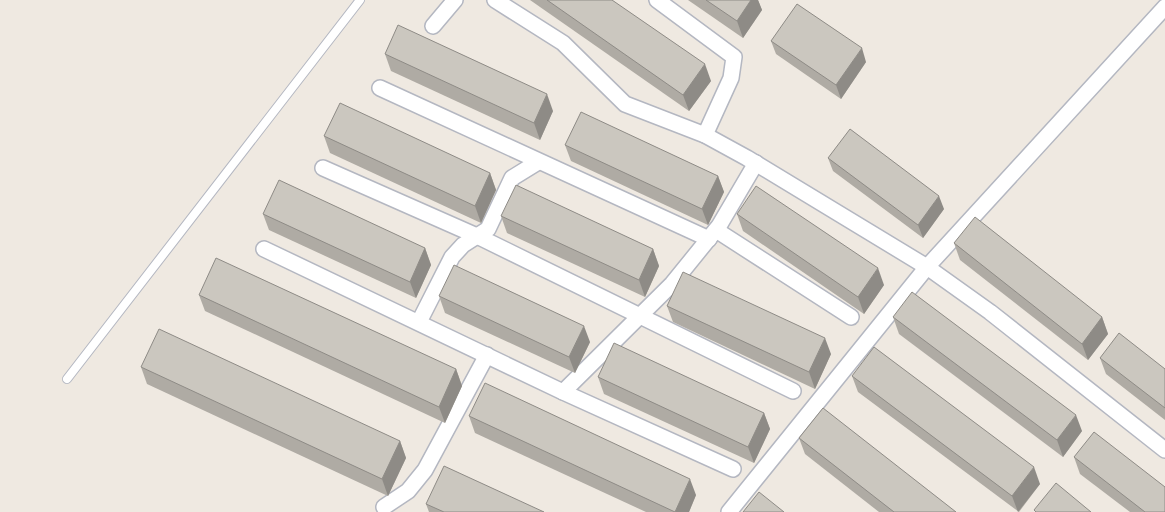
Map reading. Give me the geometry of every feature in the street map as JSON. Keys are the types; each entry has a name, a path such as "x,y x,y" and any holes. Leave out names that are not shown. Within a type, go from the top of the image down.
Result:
{"street":[{"path":"433,26 455,0"},
{"path":"494,0 563,43 625,104 705,135 756,163 927,267 990,312 1165,450"},
{"path":"657,0 734,58 731,78 705,135"},
{"path":"728,512 927,267 1165,7"},
{"path":"380,88 538,162 712,235 851,317"},
{"path":"419,322 452,257 462,245 488,229 512,178 538,162"},
{"path":"563,392 672,284 712,235 756,163"},
{"path":"323,168 477,236 793,392"},
{"path":"264,248 563,392 733,469"},
{"path":"384,507 408,491 425,470 487,355"}],"lane":[{"path":"67,379 360,0"}],"building":[{"path":"547,0 612,0 705,64 683,95"},
{"path":"706,0 751,0 737,21"},
{"path":"797,4 862,48 836,85 771,41"},
{"path":"398,25 547,94 534,123 385,54"},
{"path":"340,103 490,173 475,206 324,136"},
{"path":"581,112 718,176 702,209 565,145"},
{"path":"850,129 939,196 918,225 828,158"},
{"path":"279,180 425,248 410,282 263,214"},
{"path":"516,185 653,249 639,280 501,216"},
{"path":"756,186 878,268 858,297 737,214"},
{"path":"975,217 1102,317 1082,344 954,243"},
{"path":"216,258 456,369 439,407 199,295"},
{"path":"454,265 584,326 569,357 439,296"},
{"path":"683,272 825,338 809,372 667,306"},
{"path":"912,292 1076,415 1057,440 893,317"},
{"path":"159,329 400,441 382,479 141,367"},
{"path":"1119,333 1165,369 1165,408 1100,358"},
{"path":"614,343 764,413 748,447 598,377"},
{"path":"874,347 1034,467 1012,496 852,376"},
{"path":"485,383 690,479 675,512 469,416"},
{"path":"823,408 956,512 894,512 799,438"},
{"path":"1094,432 1165,487 1165,512 1145,512 1074,457"},
{"path":"444,466 544,512 444,512 426,504"},
{"path":"1056,483 1091,512 1036,512 1034,510"},
{"path":"759,492 784,512 743,512"}]}
